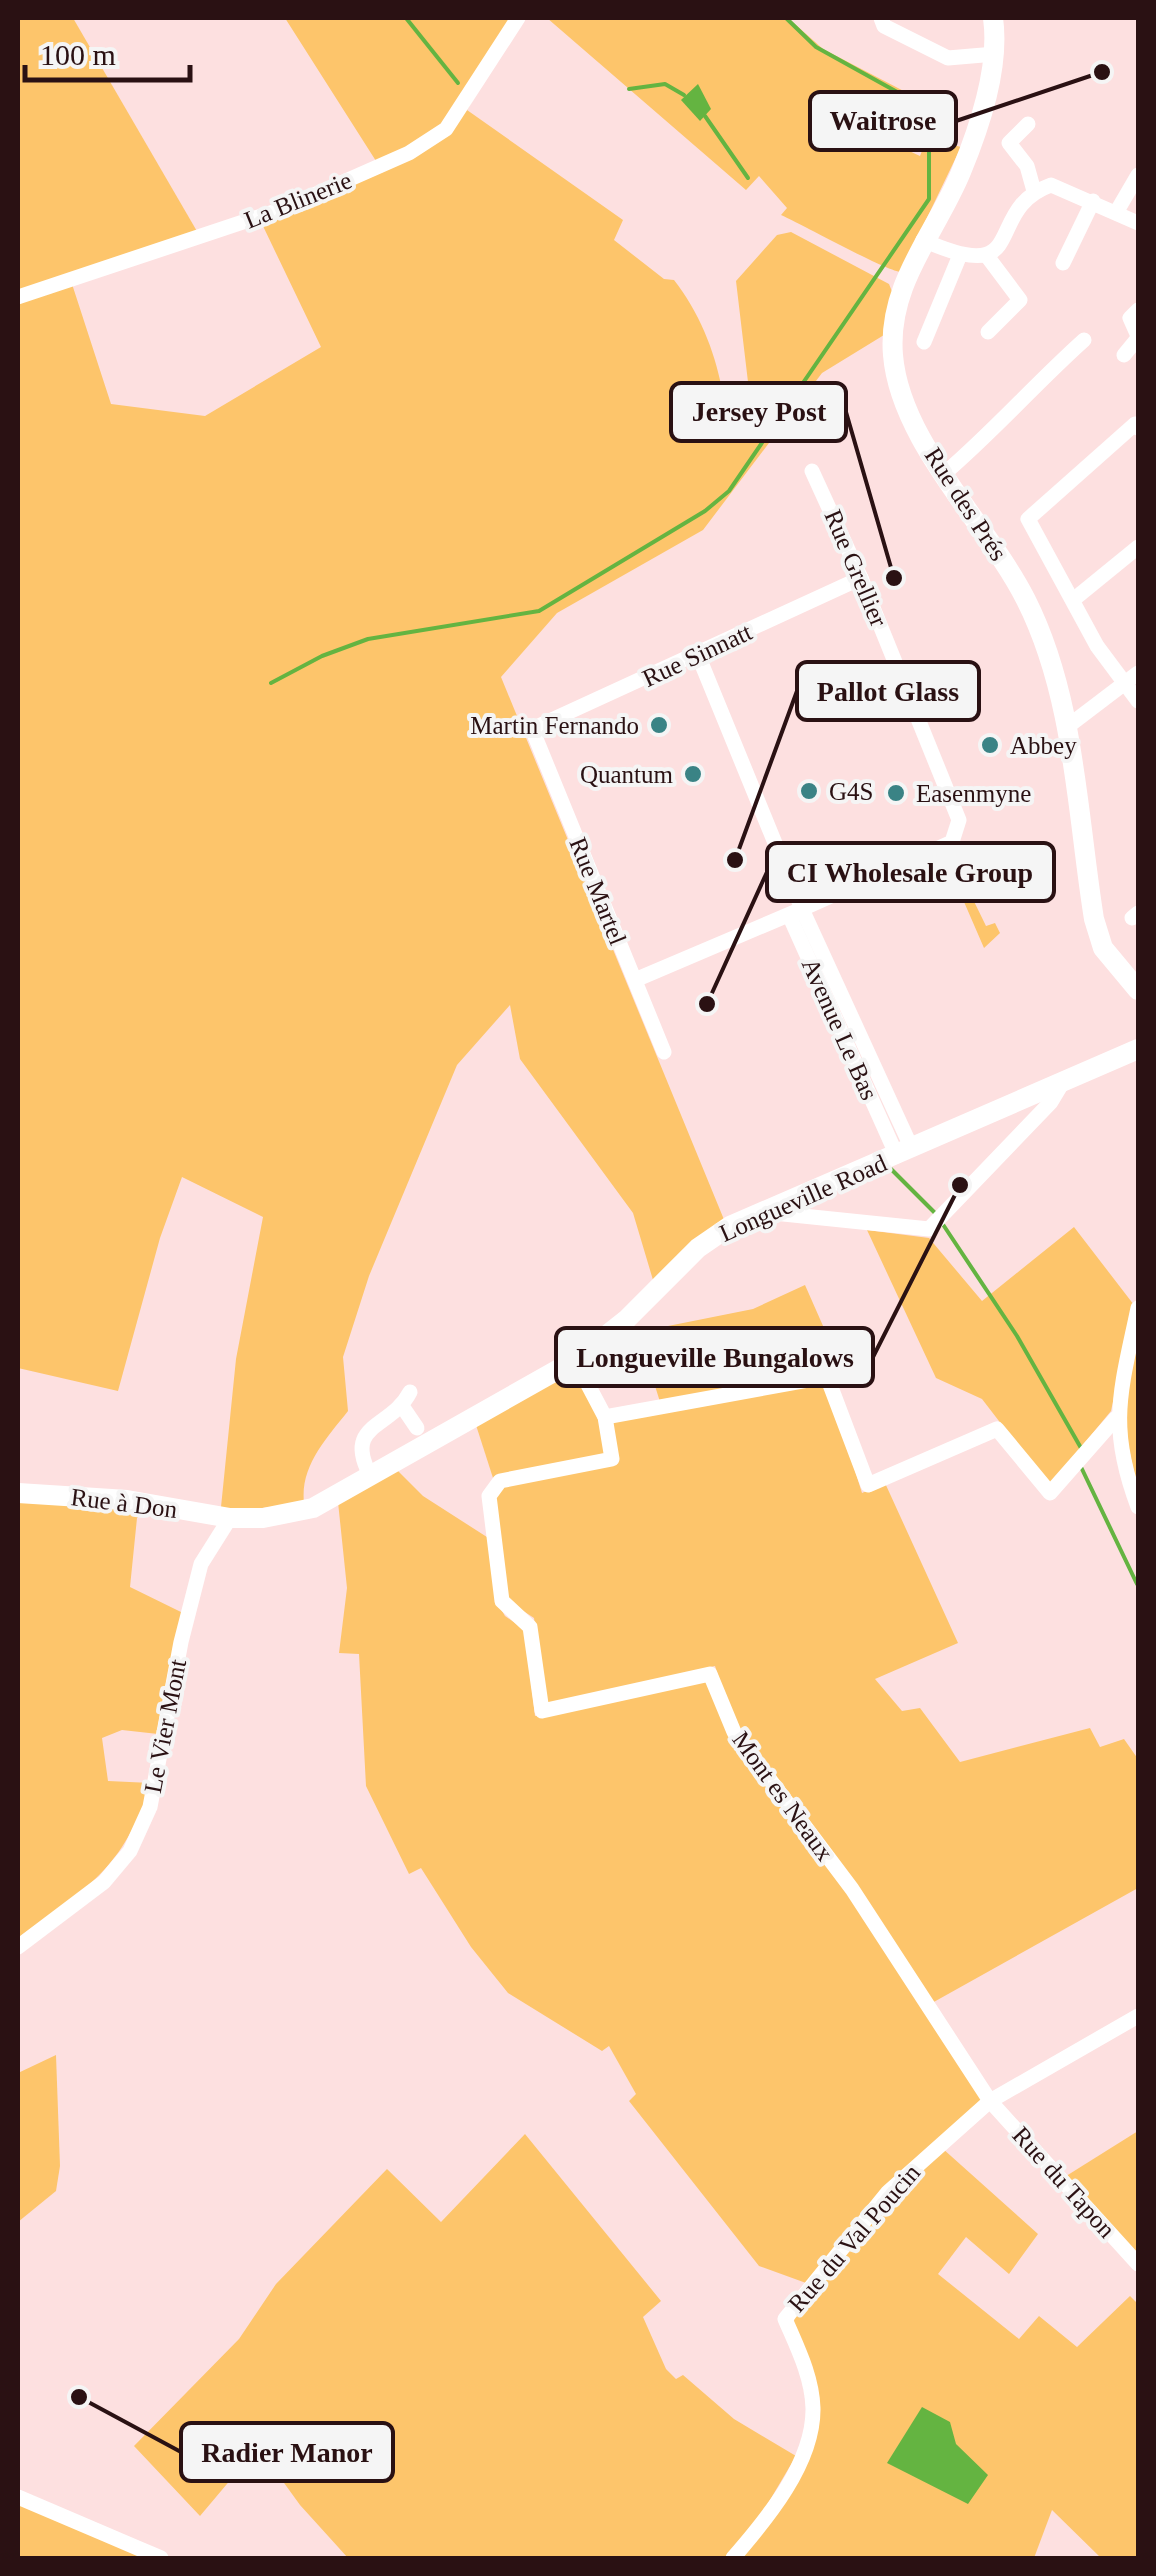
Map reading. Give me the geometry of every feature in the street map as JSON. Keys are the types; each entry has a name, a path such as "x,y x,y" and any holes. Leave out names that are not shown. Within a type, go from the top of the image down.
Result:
{"main road":[{"name":"Rue des Prés","path":"993,18 995,54 960,174 924,240 899,300 892,350 905,404 1026,601 1049,658 1066,727 1094,919 1103,948 1138,990"},
{"name":"Longueville Road","path":"230,1518 263,1518 313,1508 575,1360 626,1319 698,1248 730,1226 1138,1049"},
{"name":"Rue à Don","path":"18,1493 127,1500 230,1518"}],"street":[{"name":"La Blinerie","path":"18,297 282,209 409,153 446,129 518,18"},
{"path":"881,18 884,26 938,56 995,54"},
{"path":"1028,124 1009,143 1027,166 1034,191"},
{"path":"1118,211 1138,176"},
{"path":"987,256 1034,191 1051,185 1138,222"},
{"path":"1063,263 1093,201"},
{"path":"924,240 960,255 987,256"},
{"path":"924,342 960,255"},
{"path":"987,256 1020,300 988,332"},
{"path":"1124,354 1138,337 1130,318 1138,310"},
{"path":"945,473 1011,416 1016,401 1084,340"},
{"path":"1138,428 1135,424 1028,519 1097,646 1138,701"},
{"name":"Rue Grellier","path":"796,912 952,842 959,820 861,578 812,471"},
{"path":"1073,600 1138,546"},
{"name":"Rue Sinnatt","path":"532,730 861,578"},
{"name":"Avenue Le Bas","path":"698,655 796,912 904,1152"},
{"path":"1066,727 1138,673"},
{"name":"Rue Martel","path":"532,730 664,1052"},
{"path":"635,980 796,912"},
{"path":"764,1212 930,1230 1051,1102 1063,1082"},
{"path":"1138,1310 1116,1418 1127,1478 1138,1507"},
{"name":"Mont es Neaux","path":"575,1360 605,1417 612,1458 500,1481 489,1496 502,1601 530,1626 542,1711 710,1674 734,1732 852,1889 990,2101"},
{"path":"605,1417 819,1378 830,1382 868,1485 997,1429 1050,1493 1116,1418"},
{"path":"370,1476 360,1450 364,1437 406,1399 418,1428"},
{"name":"Le Vier Mont","path":"18,1947 104,1882 130,1851 150,1808 181,1642 202,1564 230,1518"},
{"path":"990,2101 1138,2016"},
{"name":"Rue du Tapon","path":"990,2101 1138,2264"},
{"name":"Rue du Val Poucin","path":"733,2558 759,2528 794,2472 807,2439 813,2410 808,2373 785,2318 888,2192 990,2101"},
{"path":"18,2496 161,2558"}],"shaded area":[{"path":"18,18 73,18 198,233 18,293"},
{"path":"285,18 522,18 467,110 623,220 614,240 664,279 674,280 683,292 704,332 722,389 748,382 736,281 777,235 791,232 889,284 893,294 884,335 822,373 703,530 557,613 501,677 725,1222 653,1280 633,1213 520,1059 510,1005 457,1065 369,1276 343,1357 348,1411 310,1465 304,1503 228,1512 221,1507 236,1359 263,1217 182,1177 160,1238 118,1391 18,1368 18,303 72,284 111,404 205,416 321,347 262,224 383,172"},
{"path":"547,18 788,18 823,49 944,112 940,122 884,97 868,132 920,156 927,138 961,147 901,272 781,215 787,208 759,176 746,190"},
{"path":"698,84 711,109 700,121 681,100"},
{"path":"966,885 986,926 995,923 1000,933 984,948 958,888"},
{"path":"1074,1227 1134,1305 1111,1411 1049,1486 982,1399 936,1378 867,1230 929,1238 982,1301"},
{"path":"805,1285 842,1369 661,1405 638,1332 753,1309"},
{"path":"1138,1335 1138,1492 1122,1415"},
{"path":"573,1369 600,1418 607,1457 493,1478 475,1422"},
{"path":"819,1383 829,1387 862,1493 885,1483 958,1643 875,1679 902,1711 920,1708 960,1762 1090,1728 1100,1747 1124,1739 1138,1759 1138,1888 932,2003 736,1730 715,1666 545,1705 534,1618 508,1601 494,1498 499,1487 617,1463 611,1422"},
{"path":"396,1469 423,1496 490,1539 495,1599 505,1616 525,1630 535,1716 708,1679 730,1733 867,1918 984,2098 806,2283 759,2266 629,2101 636,2094 609,2046 602,2051 508,1993 471,1947 421,1868 409,1874 366,1786 359,1654 339,1653 347,1588 338,1502"},
{"path":"18,1502 146,1510 137,1518 130,1587 183,1613 158,1734 122,1730 102,1738 108,1781 151,1783 128,1837 100,1874 18,1938"},
{"path":"56,2055 60,2166 56,2191 18,2222 18,2073"},
{"path":"1138,2131 1138,2255 1063,2178"},
{"path":"525,2134 661,2301 643,2317 666,2369 676,2379 683,2375 734,2419 796,2456 757,2522 725,2558 348,2558 300,2505 258,2447 200,2516 134,2446 239,2339 276,2284 387,2169 441,2222"},
{"path":"942,2148 1038,2234 1009,2274 966,2237 938,2274 1019,2339 1039,2316 1077,2347 1130,2296 1138,2304 1138,2558 1101,2558 1052,2510 1034,2558 739,2558 812,2438 793,2326 795,2316 877,2211"},
{"path":"922,2407 950,2422 956,2444 988,2475 968,2504 887,2463"},
{"path":"18,2503 147,2558 18,2558"}],"waterway":[{"path":"406,18 458,83"},
{"path":"271,683 322,656 368,639 539,611 705,511 729,491 929,199 929,138 935,113 816,47 786,18"},
{"path":"629,89 665,84 684,95"},
{"path":"705,116 748,178"},
{"path":"891,1169 937,1215"},
{"path":"942,1223 1017,1336 1081,1448"},
{"path":"1081,1467 1137,1584"}],"place":[{"name":"Waitrose","path":"1102,72"},
{"name":"Jersey Post","path":"894,578"},
{"name":"Martin Fernando","path":"659,725"},
{"name":"Abbey","path":"990,745"},
{"name":"Quantum","path":"693,774"},
{"name":"G4S","path":"809,791"},
{"name":"Easenmyne","path":"896,793"},
{"name":"Pallot Glass","path":"735,860"},
{"name":"CI Wholesale Group","path":"707,1004"},
{"name":"Longueville Bungalows","path":"960,1185"},
{"name":"Radier Manor","path":"79,2397"}]}
